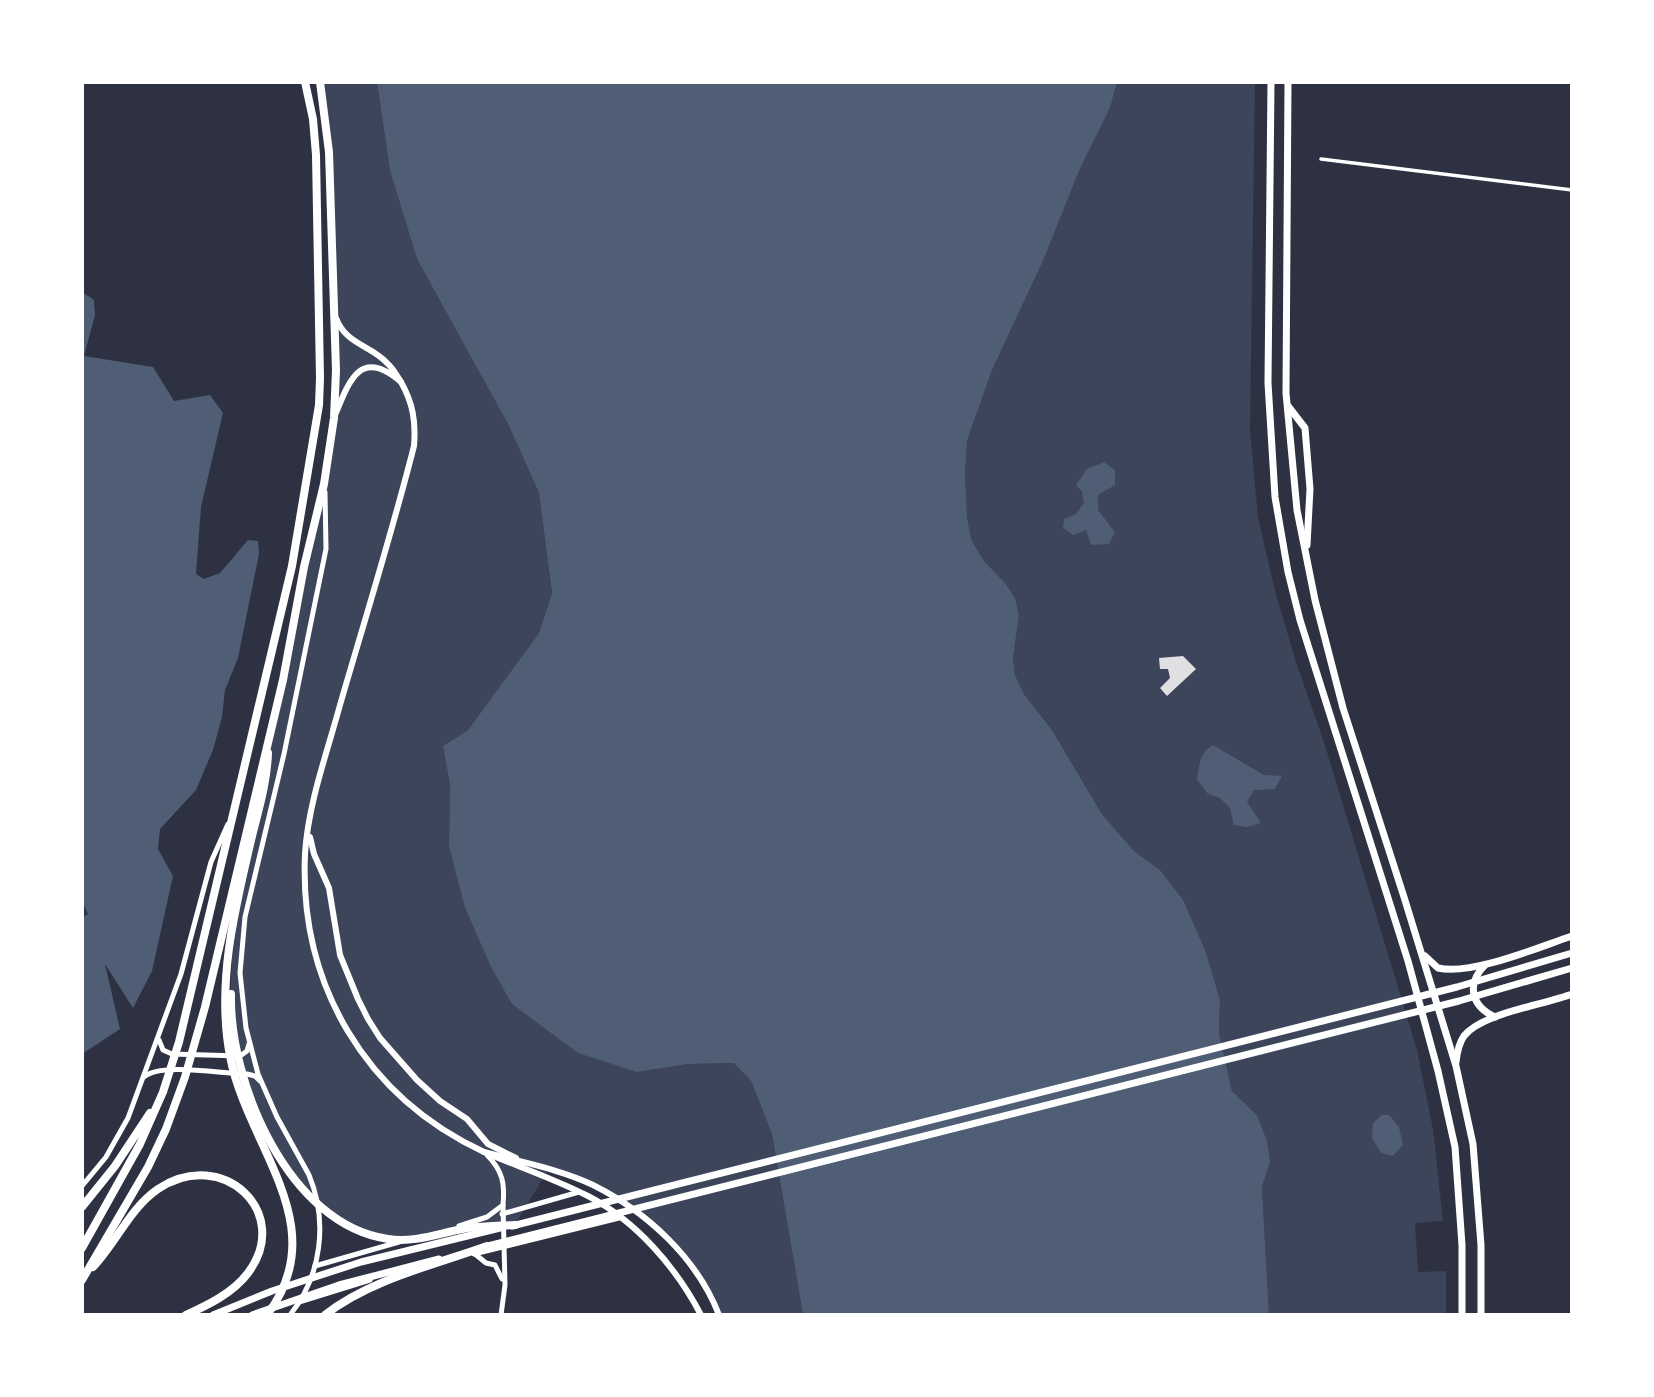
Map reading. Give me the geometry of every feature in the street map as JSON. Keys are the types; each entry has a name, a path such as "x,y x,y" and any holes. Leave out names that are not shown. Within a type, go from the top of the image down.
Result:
{"main road":[{"path":"82,1248 140,1144 169,1077 292,566 319,405 316,155 313,119 305,82"},
{"path":"83,1278 148,1167 166,1129 185,1077 283,680 304,567 324,484 334,418 336,370 329,152 320,82"},
{"path":"1271,82 1268,383 1275,497 1288,572 1300,620 1408,961 1438,1071 1455,1147 1462,1245 1462,1315"},
{"path":"1288,82 1287,405 1297,510 1342,708 1456,1066 1473,1144 1481,1245 1481,1315"},
{"path":"1287,405 1305,428 1310,489 1306,556"},
{"path":"267,1315 281,1294 289,1273 293,1233 285,1199 245,1109 225,1008 227,967 245,870 267,778 270,733"},
{"path":"1389,903 1404,897"},
{"path":"1422,953 1438,968 1446,970 1486,964 1572,936"},
{"path":"214,1314 272,1291 361,1262 1457,987 1572,953"},
{"path":"1486,964 1473,981 1474,993 1478,1006 1495,1017"},
{"path":"252,1315 339,1285 486,1246 1446,1004 1572,968"},
{"path":"1456,1066 1458,1050 1464,1036 1479,1024 1572,994"},
{"path":"240,1080 269,1138 296,1180 331,1216 352,1228 374,1237 407,1240 464,1229 515,1225"},
{"path":"82,1206 116,1166 160,1099"},
{"path":"83,1278 108,1252 143,1202 157,1189 189,1175 216,1176 239,1188 254,1205 261,1225 259,1252 241,1281 220,1297 186,1315"},
{"path":"325,1315 348,1299 379,1284 486,1246"}],"street":[{"path":"1321,159 1572,190"},
{"path":"334,310 344,332 357,344 388,363 401,382 413,413 414,446 319,780 305,852 309,923 320,971 341,1023 377,1073 400,1097 455,1139 579,1192 619,1218 652,1246 672,1268 687,1288 701,1315"},
{"path":"334,418 349,382 362,370 370,367 384,369 401,382"},
{"path":"290,1315 299,1302 315,1266 321,1232 314,1186 262,1083 249,1042 241,982 243,932 284,754 326,549 324,484"},
{"path":"82,1186 114,1145 128,1118 188,953 211,862 232,815"},
{"path":"309,830 314,854 329,888 335,934 348,977 380,1038 418,1080 440,1101 467,1119 488,1144 547,1170"},
{"path":"158,1037 160,1046 172,1054 240,1056 247,1051 249,1042"},
{"path":"143,1079 149,1073 166,1070 247,1074 255,1076 262,1083"},
{"path":"484,1152 594,1186 647,1220 685,1257 701,1280 719,1315"},
{"path":"484,1152 502,1173 505,1187 502,1214 505,1285 501,1315"},
{"path":"315,1266 579,1192"},
{"path":"476,1222 496,1212 503,1205"},
{"path":"299,1302 372,1280 619,1218"},
{"path":"475,1254 486,1263 495,1265 505,1285"}],"shaded area":[{"path":"320,82 377,82 390,171 417,259 509,426 539,493 552,593 539,633 468,730 443,746 450,785 449,847 465,908 490,965 637,1072 689,1064 734,1063 751,1081 772,1134 803,1315 719,1315 701,1280 664,1234 594,1186 548,1170 515,1225 407,1240 375,1236 324,1211 275,1150 244,1080 230,1001 232,958 270,733 334,418 329,152"},
{"path":"377,82 1117,82 1110,108 1079,171 1043,261 992,370 967,441 967,516 971,539 984,561 1015,598 1019,615 1013,658 1015,675 1024,694 1052,730 1102,814 1134,851 1160,870 1183,900 1205,950 1220,1000 1219,1033 1232,1091 1257,1115 1267,1141 1270,1162 1262,1187 1269,1315 803,1315 772,1134 751,1081 734,1063 689,1064 637,1072 578,1053 512,1004 490,965 465,908 449,847 450,785 443,746 468,730 539,633 552,593 539,493 509,426 417,259 390,171"},
{"path":"1117,82 1255,82 1250,430 1258,517 1275,591 1296,662 1324,742 1417,1050 1433,1129 1443,1221 1415,1223 1418,1272 1446,1271 1446,1315 1269,1315 1262,1187 1270,1162 1257,1115 1232,1091 1219,1033 1220,1000 1160,870 1134,851 1102,814 1052,730 1024,694 1015,675 1013,658 1019,615 1015,598 984,561 971,539 965,472 967,441 992,370 1043,261 1079,171 1110,108"},
{"path":"82,292 94,300 95,315 84,356 153,367 174,401 210,395 223,413 201,507 196,574 204,579 220,573 248,540 258,541 259,554 238,658 225,690 222,717 213,750 196,790 160,829 158,849 173,876 152,971 133,1008 105,964 120,1029 82,1054 82,918 88,914 82,901"},
{"path":"1104,462 1115,470 1115,485 1098,495 1098,510 1115,532 1109,544 1091,545 1086,530 1073,535 1063,528 1064,519 1076,514 1084,503 1082,491 1076,485 1087,469"},
{"path":"1213,745 1264,775 1282,776 1275,789 1254,790 1247,802 1261,823 1247,827 1234,825 1230,808 1220,798 1208,794 1197,780 1202,756"},
{"path":"1382,1115 1389,1115 1399,1127 1403,1145 1393,1156 1381,1153 1372,1138 1373,1123"}],"building":[{"path":"1183,656 1196,669 1167,696 1160,688 1170,678 1168,669 1160,669 1159,658"}]}
